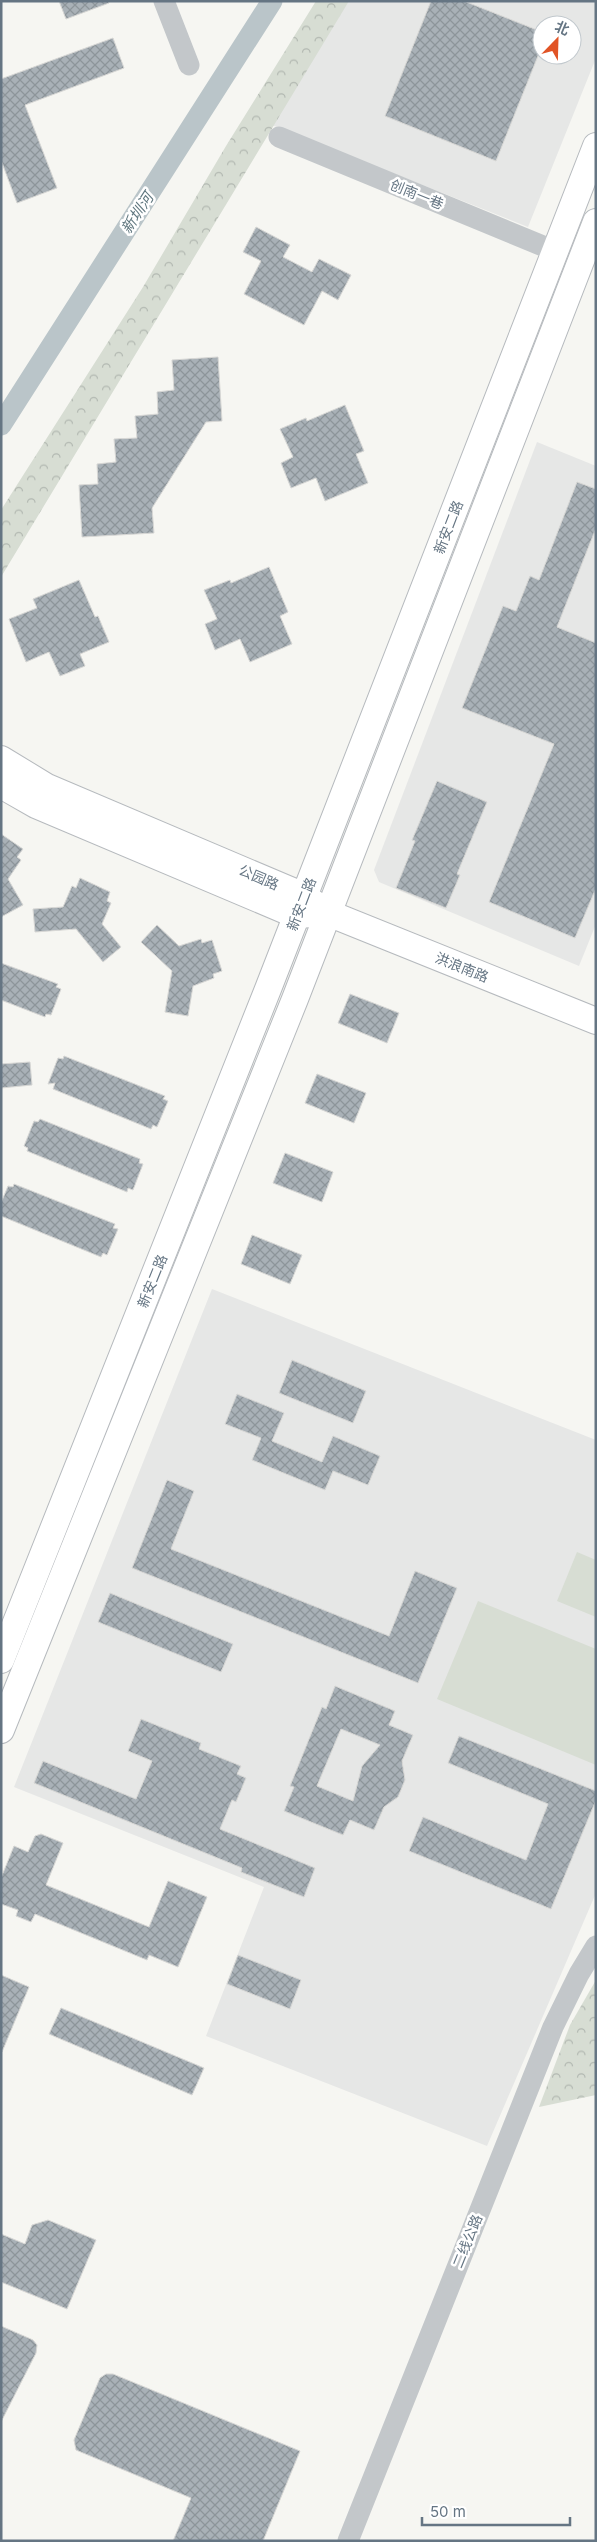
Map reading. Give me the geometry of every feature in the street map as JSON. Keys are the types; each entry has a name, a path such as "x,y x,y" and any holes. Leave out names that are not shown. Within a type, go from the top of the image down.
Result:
{"main road":[{"name":"新安二路","path":"1,1660 300,906 596,146"},
{"name":"新安二路","path":"1,1730 590,253 596,222"},
{"name":"公园路","path":"1,758 47,787 300,906"},
{"name":"公园路","path":"1,785 36,805 300,906 328,913"},
{"name":"洪浪南路","path":"328,913 596,1021"}],"street":[{"path":"164,1 189,65"},
{"name":"创南一巷","path":"279,137 555,251"},
{"name":"二线公路","path":"348,2541 553,2027 579,1974 596,1946"}],"shaded area":[{"path":"330,1 596,1 596,58 528,227 259,120"},
{"path":"537,442 596,466 596,924 579,966 379,882 374,870"},
{"path":"212,1289 596,1440 596,1893 487,2146 206,2036 264,1887 14,1787"}],"green space":[{"path":"316,1 349,1 1,577 1,510 143,287 226,146"},
{"path":"577,1552 596,1560 596,1617 557,1601"},
{"path":"478,1601 596,1649 596,1765 437,1699"},
{"path":"596,1980 596,2095 539,2107 570,2025"}],"building":[{"path":"59,1 108,1 109,3 66,19"},
{"path":"431,1 464,1 532,28 532,65 534,65 496,161 385,116"},
{"path":"113,38 124,68 25,105 57,188 17,203 1,160 1,79"},
{"path":"256,227 290,245 283,257 312,272 319,259 351,275 338,300 322,291 304,325 244,294 261,261 243,252"},
{"path":"218,357 222,421 206,422 152,508 154,533 82,537 79,485 98,484 97,464 116,462 114,439 137,438 135,416 158,414 157,392 174,390 172,360"},
{"path":"345,405 364,451 356,454 368,483 325,501 316,478 291,488 281,463 293,457 280,429 306,418 307,421"},
{"path":"577,482 596,489 596,528 557,627 596,643 596,888 575,938 489,902 554,744 462,708 503,606 516,611 530,576 539,580"},
{"path":"269,567 288,612 280,616 292,644 250,662 240,639 215,650 205,624 217,619 204,590 230,580 231,583"},
{"path":"79,580 95,617 98,616 109,642 80,654 85,666 60,676 49,652 26,662 9,619 37,608 33,599"},
{"path":"437,781 487,802 457,874 460,875 446,908 396,888 415,841 412,840"},
{"path":"1,834 23,849 17,857 21,860 8,879 23,905 1,917"},
{"path":"80,878 110,892 107,901 111,903 102,924 121,947 103,962 76,929 35,932 33,909 63,907 72,886 76,888"},
{"path":"157,925 179,946 201,939 202,943 212,940 222,971 213,974 214,978 193,986 188,1016 165,1012 172,971 141,942"},
{"path":"1,963 58,984 56,987 61,989 51,1015 46,1014 45,1017 1,1000"},
{"path":"350,994 399,1013 387,1043 338,1023"},
{"path":"64,1056 165,1096 163,1099 168,1101 157,1127 153,1125 151,1129 53,1089 55,1083 48,1084 58,1058 63,1059"},
{"path":"30,1062 32,1085 1,1088 1,1064"},
{"path":"317,1074 366,1093 354,1123 305,1103"},
{"path":"40,1119 140,1159 139,1163 143,1164 133,1190 128,1188 127,1192 27,1151 28,1148 24,1146 34,1121 38,1122"},
{"path":"285,1153 333,1172 322,1202 273,1183"},
{"path":"14,1184 115,1224 113,1228 118,1229 107,1255 103,1253 101,1257 1,1216 1,1203 8,1186 13,1187"},
{"path":"252,1235 302,1255 290,1284 241,1264"},
{"path":"292,1360 366,1391 353,1423 279,1393"},
{"path":"237,1394 284,1413 272,1441 322,1462 333,1436 380,1456 368,1485 333,1471 325,1490 252,1460 261,1438 225,1424"},
{"path":"167,1480 194,1491 171,1549 389,1636 415,1571 457,1588 418,1683 132,1568"},
{"path":"110,1593 233,1644 221,1672 98,1622"},
{"path":"335,1686 395,1711 389,1725 413,1735 402,1761 405,1780 398,1797 384,1807 374,1830 350,1820 343,1835 284,1811 294,1787 290,1786 322,1707 326,1709","holes":["341,1729 380,1745 362,1766 353,1801 317,1786"]},
{"path":"141,1719 201,1743 199,1749 241,1766 237,1774 246,1778 236,1802 232,1800 220,1829 315,1868 304,1897 241,1872 242,1868 34,1783 43,1761 136,1799 152,1761 128,1751"},
{"path":"459,1736 596,1791 596,1800 551,1909 409,1851 423,1817 526,1860 548,1804 448,1763"},
{"path":"41,1834 63,1843 46,1885 149,1927 168,1881 207,1897 178,1967 149,1955 147,1960 35,1914 31,1922 16,1916 18,1910 1,1904 1,1878 14,1846 28,1852 35,1836"},
{"path":"238,1955 301,1980 290,2009 227,1984"},
{"path":"1,1975 29,1987 2,2052 1,2052"},
{"path":"61,2008 204,2068 192,2095 49,2034"},
{"path":"48,2220 96,2240 67,2309 1,2282 1,2234 25,2244 32,2225"},
{"path":"1,2326 33,2340 37,2345 36,2353 1,2422"},
{"path":"106,2374 113,2374 300,2451 263,2541 173,2541 191,2498 76,2450 74,2440 100,2378"}],"waterway":[{"name":"新圳河","path":"1,425 272,1"}]}
